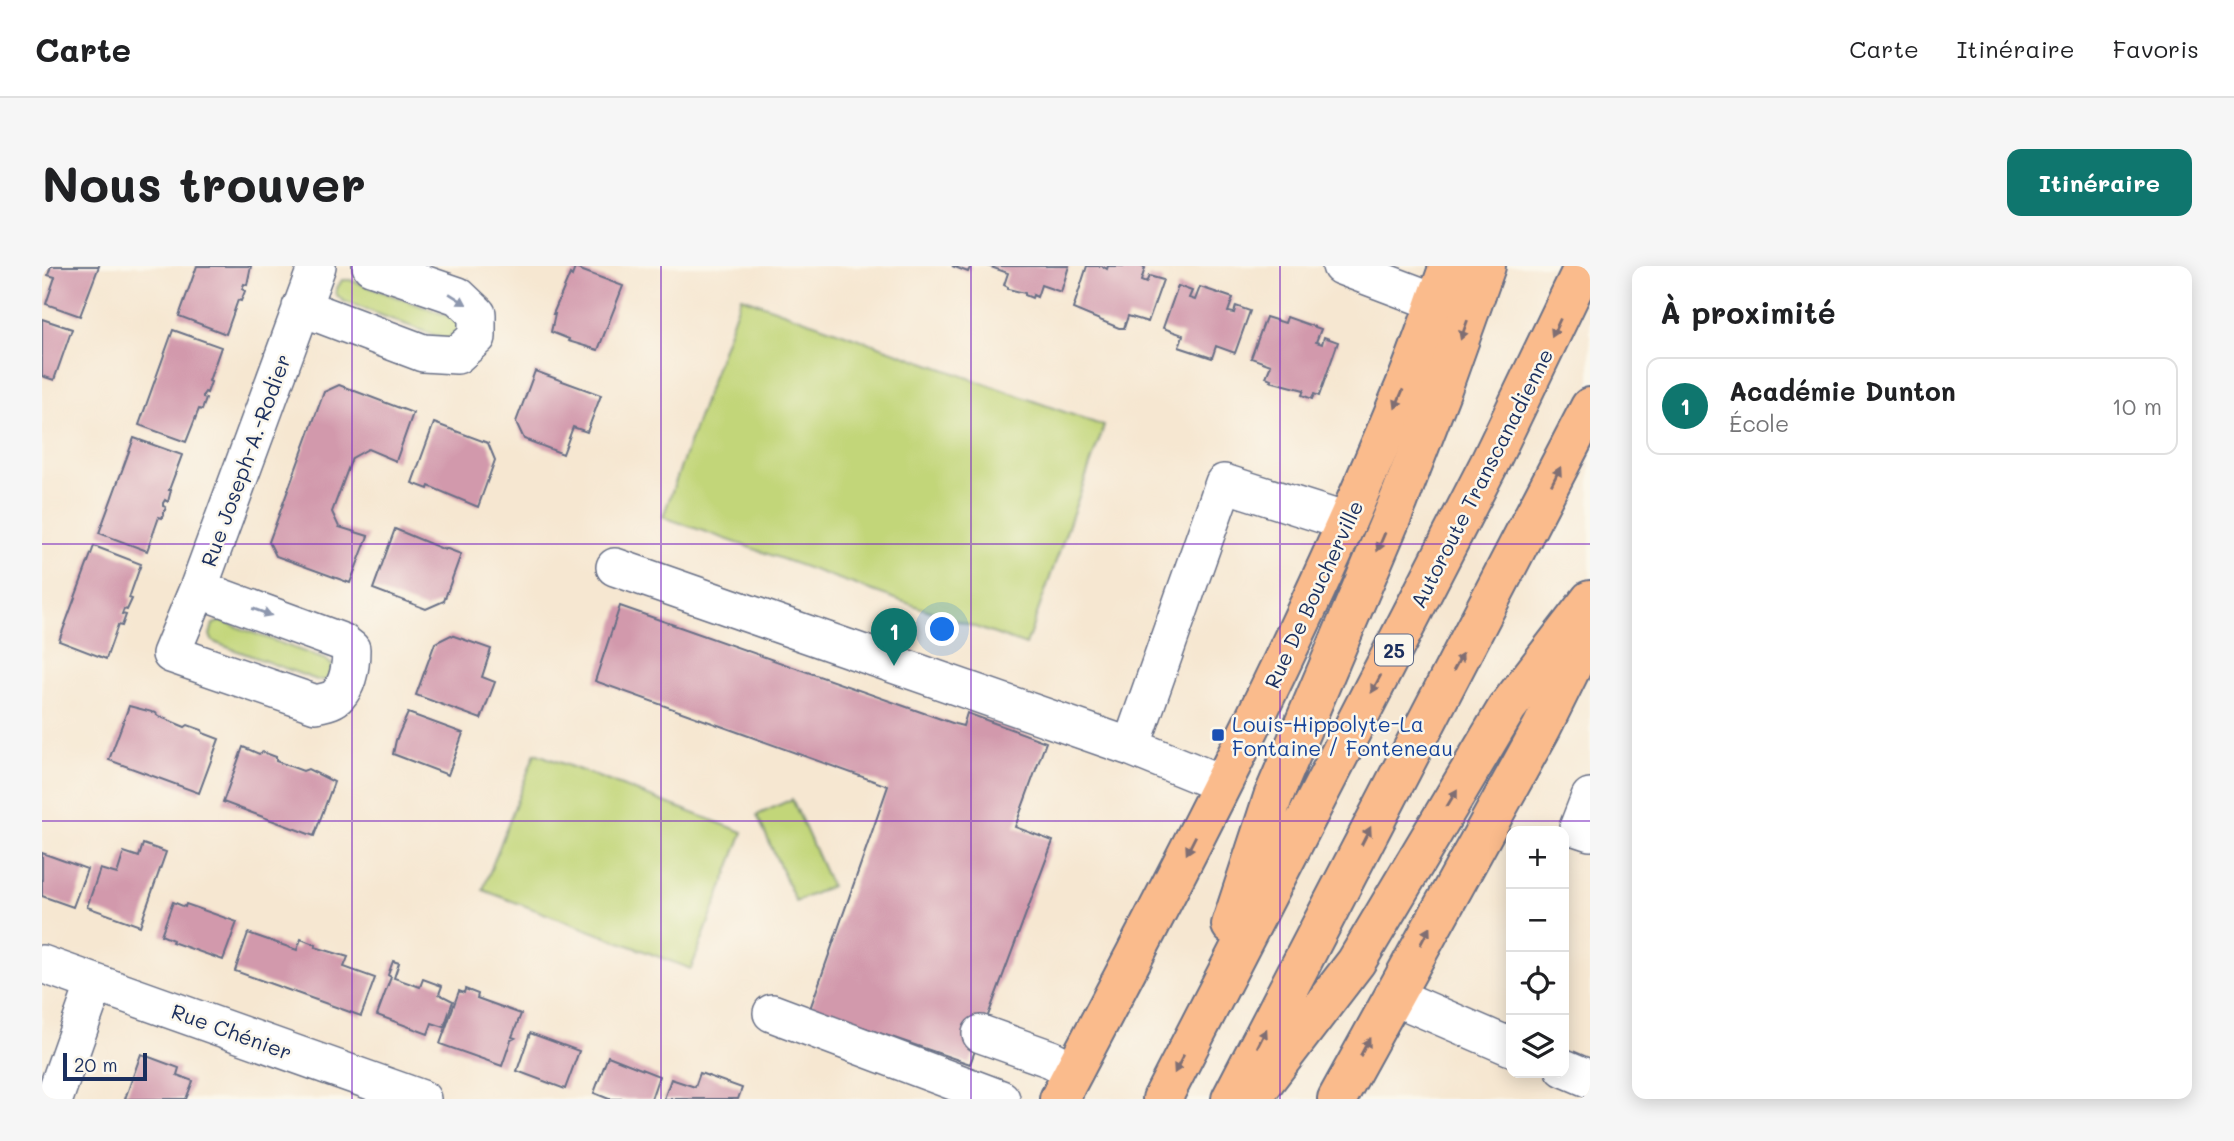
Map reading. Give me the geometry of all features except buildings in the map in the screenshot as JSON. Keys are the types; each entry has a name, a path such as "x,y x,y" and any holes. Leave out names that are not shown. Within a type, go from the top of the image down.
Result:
{"main road":[{"name":"Rue De Boucherville","path":"1067,1085 1296,636 1402,394 1449,266"},
{"path":"1197,1030 1273,797 1399,500 1486,266"},
{"name":"Autoroute Transcanadienne","path":"1162,1099 1489,464 1584,266"},
{"path":"1231,1099 1590,407"},
{"path":"1251,1099 1356,962 1507,708 1590,600"},
{"path":"1337,1099 1542,727 1590,630"}],"street":[{"name":"Rue Joseph-A.-Rodier","path":"198,589 342,642 351,649 351,668 339,695 330,701 316,704 171,654 198,589 317,266"},
{"path":"301,307 423,353 457,355 477,337 477,314 458,296 371,266"},
{"path":"1341,266 1436,302"},
{"path":"1131,747 1224,483 1347,522"},
{"path":"615,567 1131,747 1222,784"},
{"path":"1590,797 1578,828 1590,832"},
{"name":"Rue Chénier","path":"42,964 368,1090 422,1099"},
{"path":"54,1099 95,983"},
{"path":"1393,996 1506,1045"},
{"path":"772,1013 1001,1099"},
{"path":"981,1034 1051,1059 1067,1085"},
{"path":"1569,1071 1590,1079"}],"green space":[{"path":"342,280 350,280 454,318 461,328 447,340 343,301 336,294"},
{"path":"741,297 1104,426 1026,645 663,517"},
{"path":"221,621 326,660 333,666 327,680 317,680 216,643 210,635 213,624"},
{"path":"535,753 743,832 691,969 483,890"},
{"path":"792,799 831,886 796,902 757,815"}],"place":[{"name":"Académie Dunton","path":"894,666"},
{"name":"Louis-Hippolyte-La Fontaine / Fonteneau","path":"1218,735"}]}
